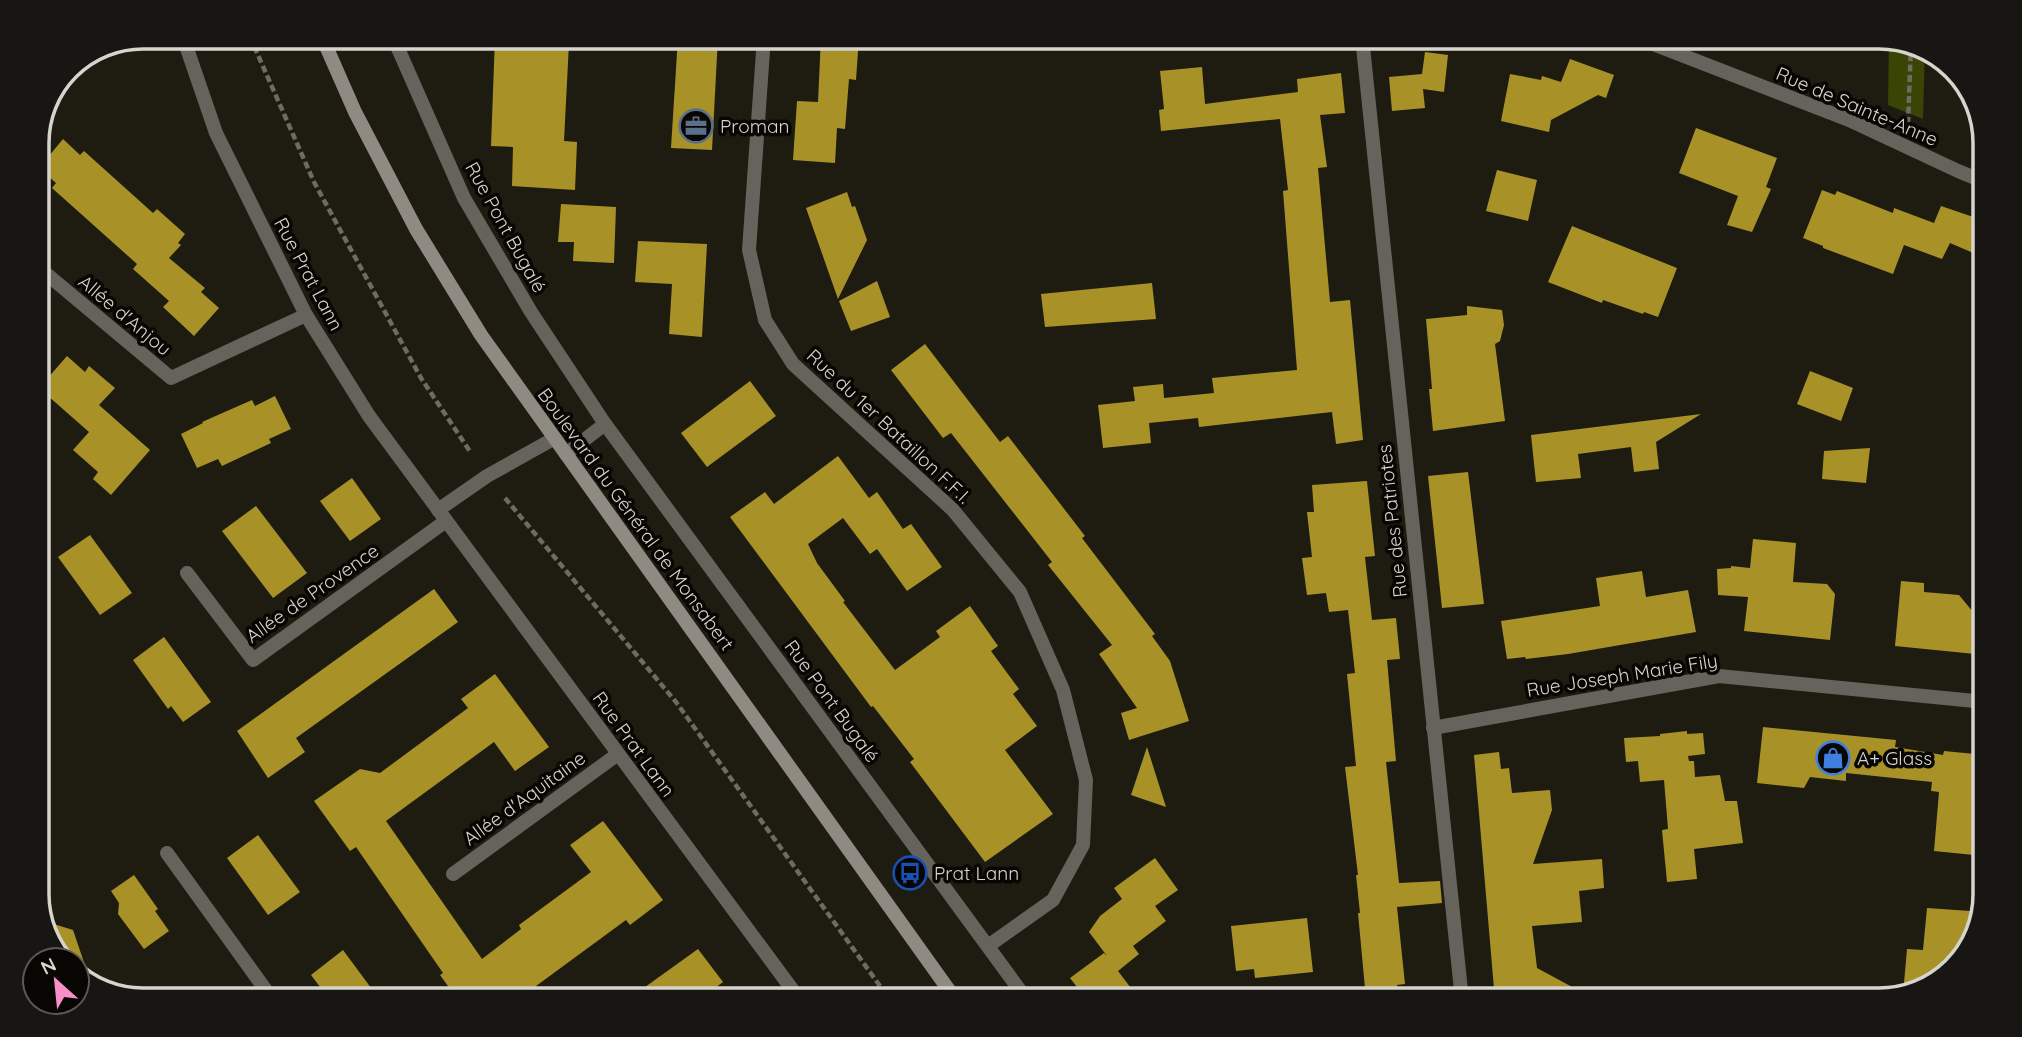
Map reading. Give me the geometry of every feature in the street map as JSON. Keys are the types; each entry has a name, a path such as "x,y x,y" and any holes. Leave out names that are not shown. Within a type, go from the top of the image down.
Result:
{"main road":[{"name":"Boulevard du Général de Monsabert","path":"327,49 355,112 416,229 481,335 947,988"}],"street":[{"name":"Rue Prat Lann","path":"187,49 216,133 306,315 369,416 791,988"},
{"name":"Rue Pont Bugalé","path":"398,49 464,198 531,312 605,424 1018,988"},
{"name":"Rue du 1er Bataillon F.F.I.","path":"763,49 749,250 765,320 793,364 953,510 1020,592 1063,690 1080,754 1086,780 1083,845 1053,900 988,946"},
{"name":"Rue des Patriotes","path":"1363,49 1461,988"},
{"name":"Rue de Sainte-Anne","path":"1666,49 1849,120 1973,177"},
{"name":"Allée d'Anjou","path":"49,276 171,378 306,315"},
{"path":"566,454 605,424"},
{"path":"442,515 487,475 555,438"},
{"name":"Allée de Provence","path":"187,573 253,660 442,515"},
{"name":"Rue Joseph Marie Fily","path":"1433,728 1719,676 1973,701"},
{"name":"Allée d'Aquitaine","path":"453,874 618,754"},
{"path":"167,853 264,988"}],"path":[{"path":"255,49 314,182 421,379 471,453"},
{"path":"1906,148 1910,55"},
{"path":"505,498 676,702 881,988"}],"green space":[{"path":"1889,50 1903,52 1925,61 1923,119 1888,105"}],"building":[{"path":"495,49 569,49 564,141 577,142 575,190 512,186 513,147 491,146"},
{"path":"677,49 717,49 712,150 671,148"},
{"path":"820,49 858,49 856,80 849,79 845,129 837,128 835,163 793,160 797,101 818,102"},
{"path":"1425,52 1448,55 1444,92 1423,89 1425,108 1392,111 1389,77 1422,74"},
{"path":"1570,59 1614,75 1606,98 1598,95 1551,120 1549,132 1501,121 1510,74 1541,80 1542,76 1561,82"},
{"path":"1202,67 1205,104 1298,92 1297,79 1341,73 1345,113 1320,115 1327,167 1318,168 1330,302 1350,300 1363,440 1336,444 1332,412 1199,427 1198,418 1149,423 1151,443 1103,448 1098,405 1135,401 1133,387 1163,384 1164,398 1214,393 1212,378 1297,370 1283,191 1288,190 1280,119 1161,131 1159,110 1164,109 1160,71"},
{"path":"1696,128 1777,158 1766,187 1771,189 1752,232 1727,225 1738,196 1679,173"},
{"path":"63,139 80,155 84,151 153,213 157,209 185,234 178,243 181,245 169,258 205,288 201,292 219,308 194,336 163,307 169,301 133,269 137,264 52,188 56,183 49,177 49,156"},
{"path":"1497,170 1537,180 1528,221 1486,211"},
{"path":"1822,190 1835,195 1837,191 1893,213 1894,208 1934,223 1941,206 1973,217 1973,253 1950,243 1942,259 1904,245 1893,274 1803,238"},
{"path":"847,192 867,240 838,299 806,208"},
{"path":"561,204 616,207 614,263 573,261 574,242 558,242"},
{"path":"1572,226 1677,268 1658,317 1603,300 1602,303 1548,282"},
{"path":"638,241 707,244 702,337 669,334 672,284 635,282"},
{"path":"877,281 890,317 851,331 839,301"},
{"path":"1152,283 1156,319 1045,327 1041,294"},
{"path":"1467,306 1502,310 1504,325 1500,341 1495,344 1505,421 1433,431 1426,319 1467,315"},
{"path":"925,344 1000,442 1008,436 1085,536 1082,538 1155,634 1152,636 1170,661 1189,721 1129,740 1121,713 1137,708 1099,654 1112,645 1048,565 1052,562 951,433 943,438 891,370"},
{"path":"67,356 85,372 89,366 115,388 99,405 150,450 111,495 93,479 98,472 73,450 89,432 49,397 49,377"},
{"path":"1810,371 1853,388 1841,421 1797,404"},
{"path":"750,381 776,416 707,467 681,433"},
{"path":"275,396 291,429 269,439 271,443 222,466 218,459 197,468 181,434 252,400 255,406"},
{"path":"1701,414 1656,442 1659,469 1634,472 1631,447 1578,454 1581,478 1536,482 1531,435"},
{"path":"1870,448 1866,483 1822,479 1824,451"},
{"path":"838,456 869,498 877,492 903,529 911,524 942,567 907,591 877,549 870,554 843,518 808,544 817,563 845,601 843,602 895,670 940,637 936,631 970,606 998,646 991,651 1019,689 1013,694 1037,726 1005,750 1053,814 985,862 910,762 914,759 873,706 871,707 730,517 765,492 774,504"},
{"path":"1468,472 1484,604 1442,608 1428,476"},
{"path":"352,478 381,519 350,541 320,501"},
{"path":"1367,481 1375,556 1365,557 1372,620 1396,618 1400,659 1387,660 1396,761 1386,762 1399,883 1440,881 1442,903 1397,907 1405,984 1397,985 1397,988 1365,988 1358,913 1358,875 1345,767 1356,766 1347,674 1355,673 1348,610 1329,612 1326,593 1307,595 1302,558 1312,557 1307,512 1314,512 1312,485"},
{"path":"256,506 307,573 273,598 222,531"},
{"path":"90,535 132,593 100,615 58,557"},
{"path":"1753,539 1796,543 1793,582 1827,584 1835,594 1830,640 1744,631 1748,597 1718,595 1717,569 1731,566 1750,568"},
{"path":"1642,571 1646,597 1688,590 1696,632 1568,654 1507,659 1501,621 1600,606 1596,578"},
{"path":"1901,581 1924,583 1924,592 1959,595 1973,612 1973,654 1895,646"},
{"path":"434,589 458,622 296,738 305,752 268,778 237,731"},
{"path":"164,637 211,702 183,722 171,706 168,709 133,660"},
{"path":"495,674 549,747 515,771 494,742 386,821 482,959 521,929 519,925 591,872 570,845 603,821 663,900 630,925 626,920 533,988 449,988 440,975 443,973 356,847 350,851 314,801 360,769 380,773 468,708 461,699"},
{"path":"1763,727 1896,740 1895,747 1943,755 1944,751 1973,754 1973,855 1934,851 1939,792 1931,791 1932,782 1846,773 1846,781 1810,777 1804,788 1757,783"},
{"path":"1687,731 1687,734 1703,733 1705,754 1688,756 1689,761 1694,761 1695,777 1720,775 1725,801 1737,801 1743,843 1694,849 1697,879 1667,882 1662,830 1668,829 1664,780 1640,782 1638,761 1626,762 1624,738"},
{"path":"1147,747 1166,807 1131,795"},
{"path":"1499,752 1501,769 1509,768 1512,793 1550,790 1552,810 1533,864 1602,859 1604,888 1579,891 1582,922 1532,926 1537,968 1574,988 1494,988 1474,755"},
{"path":"258,835 300,892 268,915 227,858"},
{"path":"1155,858 1178,890 1155,906 1166,921 1133,946 1139,954 1118,971 1131,988 1078,988 1070,978 1104,953 1107,956 1089,932 1100,916 1122,899 1114,888"},
{"path":"134,875 158,909 155,911 169,931 144,949 118,914 119,903 111,891"},
{"path":"1927,908 1970,911 1963,936 1950,956 1921,978 1904,983 1907,949 1923,950"},
{"path":"1307,918 1313,972 1255,978 1254,969 1236,971 1231,926"},
{"path":"54,924 73,930 78,946 65,946"},
{"path":"698,949 723,982 715,988 644,988"},
{"path":"343,950 371,988 321,988 311,975"}],"place":[{"name":"Proman","path":"696,126"},
{"name":"A+ Glass","path":"1833,758"},
{"name":"Prat Lann","path":"910,873"}]}
